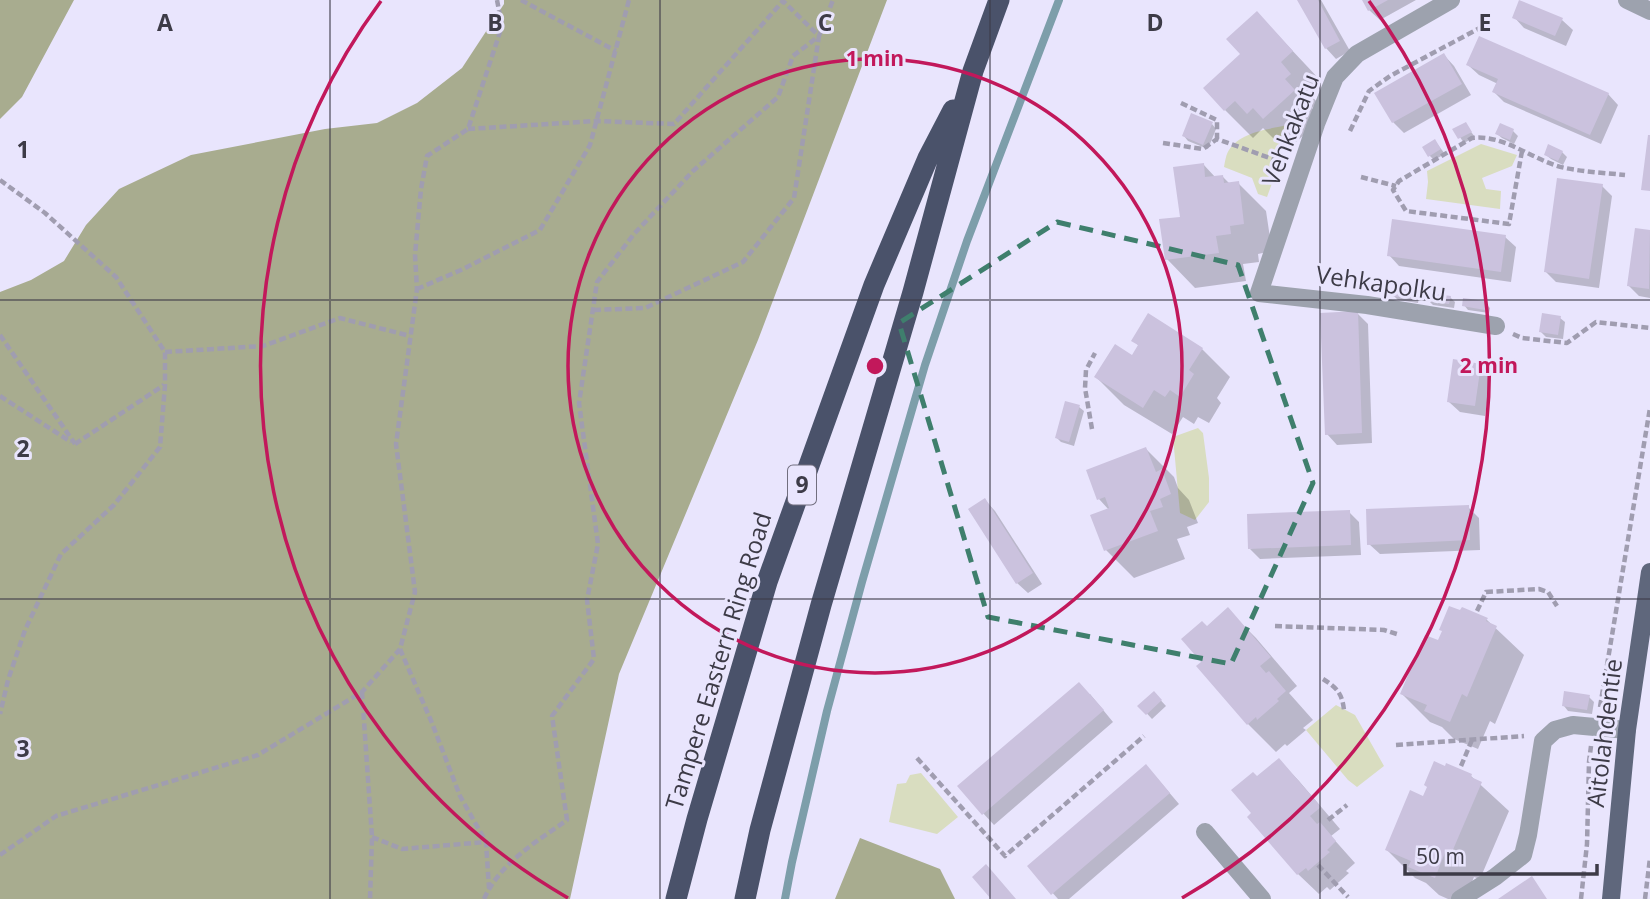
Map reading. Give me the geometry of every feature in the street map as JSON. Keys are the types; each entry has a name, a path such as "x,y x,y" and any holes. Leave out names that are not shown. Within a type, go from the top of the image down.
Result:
{"highway":[{"name":"9","path":"745,899 760,830 821,605 913,292 973,71 999,0"},
{"name":"Tampere Eastern Ring Road","path":"676,899 767,582 874,285 928,158 973,71"}],"main road":[{"name":"Aitolahdentie","path":"1611,899 1628,730 1650,572"}],"street":[{"name":"Vehkakatu","path":"1259,293 1316,124 1335,77 1356,54 1451,0"},
{"path":"1627,0 1650,11"},
{"name":"Vehkapolku","path":"1259,293 1367,305 1496,326"},
{"path":"1460,899 1523,855 1543,741 1555,730 1573,725 1628,730"},
{"path":"1205,832 1262,899"}],"path":[{"path":"468,129 502,26 497,0"},
{"path":"521,0 615,51"},
{"path":"417,289 540,230 590,145 629,0"},
{"path":"593,310 645,308 743,261 794,198 819,36 833,0"},
{"path":"0,855 56,816 258,755 362,692 400,649 415,592 396,443 417,289 415,256 427,156 468,129 596,121 674,124 783,1 819,36"},
{"path":"1350,131 1369,90 1491,22"},
{"path":"484,899 489,889 517,856 566,820 552,716 594,659 587,600 598,544 579,403 597,282 634,234 693,171 778,97 793,56 819,36"},
{"path":"1181,103 1217,120 1217,139"},
{"path":"1522,151 1509,224 1406,211 1393,190 1399,181 1472,138 1482,137 1497,140 1563,168 1625,175"},
{"path":"1217,139 1301,170"},
{"path":"1163,143 1203,149 1217,139"},
{"path":"1361,177 1396,186"},
{"path":"0,180 45,213 116,278 164,352 165,385 160,447 114,505 61,554 25,630 0,714"},
{"path":"164,352 263,346 340,318 410,336"},
{"path":"1496,326 1522,338 1567,343 1596,322 1650,328"},
{"path":"0,335 75,444"},
{"path":"1092,429 1085,388 1086,370 1095,353"},
{"path":"75,444 165,385"},
{"path":"0,396 75,444"},
{"path":"1581,899 1587,844 1589,762 1594,727 1603,696 1650,408"},
{"path":"1477,611 1486,592 1539,589 1548,592 1557,606"},
{"path":"1275,626 1384,630 1401,635"},
{"path":"400,649 460,796 486,842 489,889"},
{"path":"1323,679 1335,687 1342,697 1344,710"},
{"path":"362,692 372,837 370,899"},
{"path":"1396,745 1549,735"},
{"path":"917,758 1005,856 1144,736"},
{"path":"1461,766 1472,740"},
{"path":"1328,820 1347,805"},
{"path":"372,837 402,849 486,842"},
{"path":"1646,899 1650,858"},
{"path":"1318,865 1348,897"}],"highlighted area":[{"path":"1057,222 1238,265 1313,483 1231,664 988,617 899,323"}],"green space":[{"path":"0,0 74,0 22,97 0,119"},
{"path":"504,0 887,0 758,340 619,674 570,899 0,899 0,292 31,280 64,261 86,225 119,189 191,155 325,129 377,123 417,103 462,68 504,4"},
{"path":"1288,125 1278,167 1267,197 1258,194 1252,178 1224,167 1228,152 1240,139 1256,132"},
{"path":"1481,144 1517,155 1512,166 1482,178 1486,189 1501,191 1500,209 1426,199 1427,171"},
{"path":"1198,428 1203,433 1209,502 1195,520 1180,513 1173,437"},
{"path":"1336,705 1355,715 1384,766 1357,787 1306,730"},
{"path":"921,773 958,817 937,834 889,822 897,784 906,783 910,775"},
{"path":"860,838 940,869 955,899 835,899"}],"building":[{"path":"1297,0 1318,0 1340,41 1325,49"},
{"path":"1362,0 1388,0 1368,11"},
{"path":"1519,0 1563,18 1555,36 1512,18"},
{"path":"1257,11 1293,51 1281,62 1291,74 1285,79 1295,90 1263,119 1253,108 1247,114 1235,101 1224,111 1203,88 1240,54 1226,39"},
{"path":"1479,36 1609,93 1590,135 1492,92 1498,79 1466,65"},
{"path":"1444,53 1462,84 1392,123 1374,93"},
{"path":"1191,113 1213,122 1203,145 1182,136"},
{"path":"1466,122 1472,132 1458,139 1452,129"},
{"path":"1500,123 1514,129 1510,140 1495,134"},
{"path":"1650,135 1650,191 1641,190"},
{"path":"1435,139 1441,149 1428,157 1422,147"},
{"path":"1548,144 1563,151 1558,161 1544,155"},
{"path":"1204,163 1205,177 1223,175 1224,183 1239,181 1244,224 1230,226 1231,234 1216,236 1219,253 1165,260 1159,219 1180,217 1173,167"},
{"path":"1557,178 1603,184 1589,279 1544,272"},
{"path":"1392,219 1506,235 1501,272 1387,256"},
{"path":"1635,228 1650,230 1649,289 1627,286"},
{"path":"1392,287 1415,291 1414,299 1391,296"},
{"path":"1428,293 1451,296 1449,304 1426,301"},
{"path":"1463,298 1486,301 1485,310 1462,306"},
{"path":"1358,311 1362,433 1325,435 1320,313"},
{"path":"1148,313 1203,348 1189,370 1194,374 1180,397 1170,390 1165,397 1154,390 1143,408 1094,377 1115,344 1132,355 1138,345 1131,341"},
{"path":"1542,313 1561,316 1558,335 1539,332"},
{"path":"1453,359 1481,364 1475,406 1447,402"},
{"path":"1065,401 1080,405 1069,442 1055,438"},
{"path":"1146,447 1156,472 1162,469 1171,494 1160,499 1163,507 1150,511 1158,531 1104,551 1090,515 1109,508 1105,497 1097,500 1086,470"},
{"path":"985,498 1033,573 1016,584 968,509"},
{"path":"1469,505 1470,540 1367,545 1366,509"},
{"path":"1350,510 1351,545 1248,549 1247,514"},
{"path":"1449,606 1460,610 1462,607 1488,618 1486,621 1497,626 1467,697 1462,694 1450,722 1424,711 1427,705 1400,694 1425,635 1438,640 1442,631 1439,630"},
{"path":"1228,607 1271,657 1260,666 1266,673 1269,671 1286,691 1277,699 1279,701 1247,725 1196,666 1201,662 1181,639 1202,621 1207,626"},
{"path":"1079,682 1104,710 982,815 957,786"},
{"path":"1154,691 1162,700 1146,715 1137,706"},
{"path":"1564,691 1590,695 1587,710 1562,706"},
{"path":"1279,758 1321,807 1310,816 1317,824 1320,822 1336,841 1327,850 1330,852 1308,871 1306,868 1297,875 1247,817 1251,813 1231,790 1253,772 1257,776"},
{"path":"1434,761 1472,774 1471,777 1482,782 1452,852 1446,850 1435,878 1408,867 1411,861 1385,850 1410,790 1423,796 1427,787 1424,785"},
{"path":"1146,764 1170,793 1051,895 1027,866"},
{"path":"986,864 1016,899 991,899 972,877"},
{"path":"1532,876 1547,899 1498,899"}],"waterway":[{"path":"785,899 827,711 925,365 967,241 1059,0"}]}
